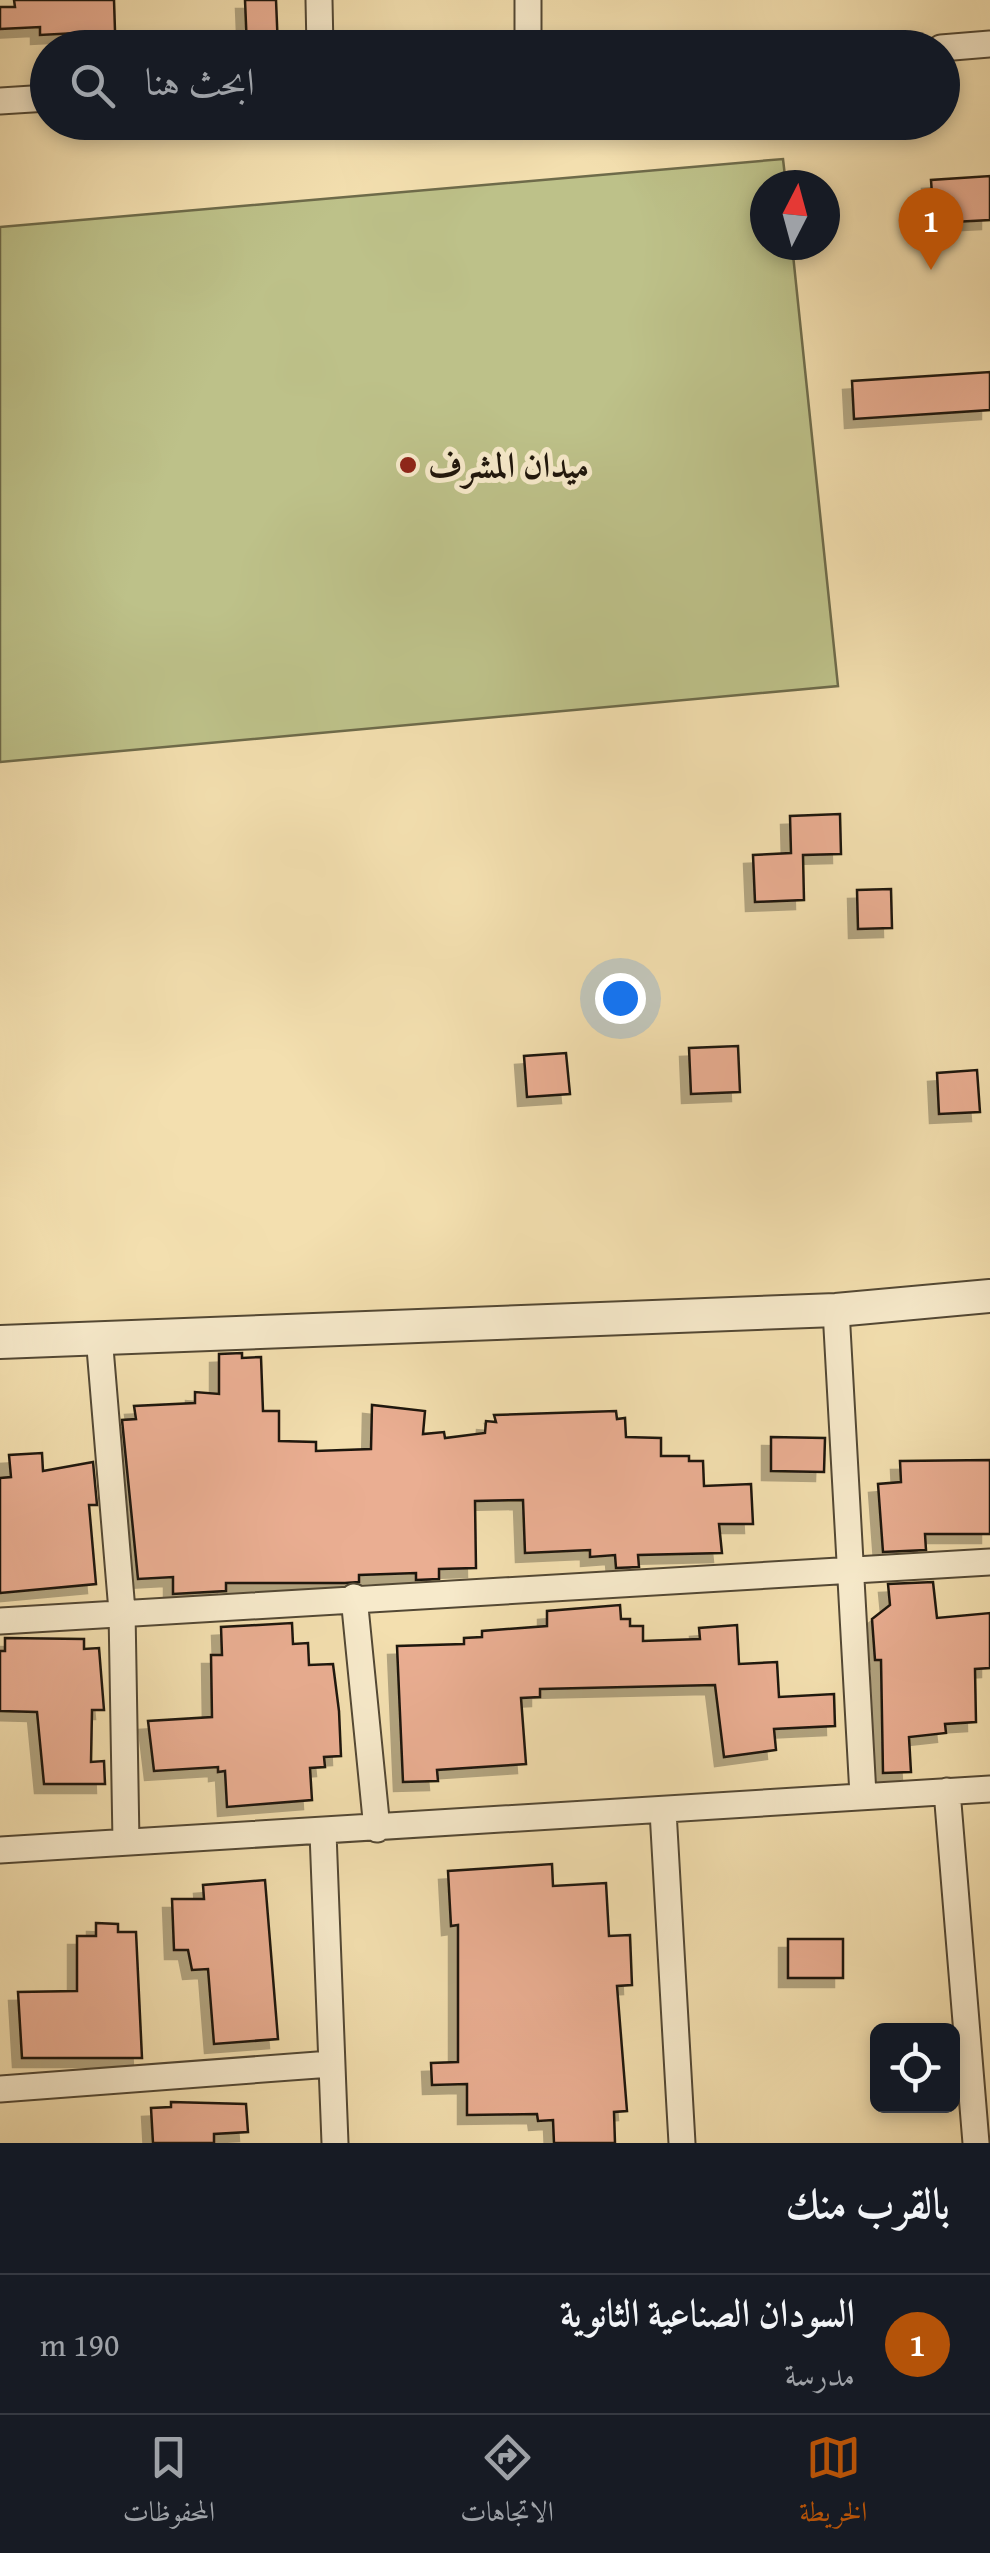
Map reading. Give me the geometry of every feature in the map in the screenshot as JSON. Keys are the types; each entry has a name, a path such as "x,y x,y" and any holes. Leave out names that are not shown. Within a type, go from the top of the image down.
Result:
{"street":[{"path":"319,0 320,30"},
{"path":"528,0 528,30"},
{"path":"960,46 990,44"},
{"path":"0,100 30,99"},
{"path":"0,1342 836,1310 990,1296"},
{"path":"836,1310 863,1795"},
{"path":"98,1336 122,1611 126,1842"},
{"path":"0,1621 354,1596 990,1562"},
{"path":"354,1596 377,1829"},
{"path":"0,1850 662,1812 990,1788"},
{"path":"947,1791 976,2143"},
{"path":"662,1812 682,2143"},
{"path":"324,1833 335,2143"},
{"path":"0,2089 331,2064"}],"green space":[{"name":"ميدان المشرف","path":"783,159 784,170 750,170 750,260 794,260 838,686 0,762 0,227"}],"building":[{"path":"14,0 114,0 115,30 0,29 0,7 15,7"},
{"path":"245,0 276,0 277,30 246,30"},
{"path":"990,176 990,220 934,223 931,180"},
{"path":"990,372 990,410 854,419 852,381"},
{"path":"840,814 841,854 803,855 804,900 755,902 753,855 791,853 790,816"},
{"path":"891,889 892,928 858,929 857,890"},
{"path":"738,1046 740,1092 691,1094 689,1048"},
{"path":"566,1053 570,1094 527,1097 524,1056"},
{"path":"977,1070 980,1112 939,1114 937,1073"},
{"path":"242,1353 242,1358 261,1357 263,1411 279,1411 279,1441 316,1442 316,1451 371,1449 372,1405 425,1411 423,1434 444,1432 445,1438 485,1433 486,1421 496,1422 494,1415 616,1411 617,1419 625,1418 626,1437 661,1438 661,1456 689,1456 689,1461 703,1461 704,1486 751,1484 753,1524 719,1524 722,1553 638,1555 639,1567 616,1568 615,1555 590,1557 590,1550 525,1553 523,1500 475,1501 476,1568 439,1569 439,1579 416,1580 416,1573 359,1575 359,1582 226,1583 226,1591 173,1594 173,1577 138,1579 122,1420 136,1419 134,1406 195,1403 195,1392 219,1394 219,1354"},
{"path":"771,1437 825,1438 824,1472 771,1471"},
{"path":"42,1453 43,1471 93,1462 97,1505 89,1505 96,1584 0,1593 0,1478 11,1477 9,1455"},
{"path":"990,1460 990,1534 925,1534 926,1550 883,1552 878,1484 901,1482 900,1461"},
{"path":"933,1582 937,1618 990,1613 990,1668 975,1669 976,1722 945,1724 946,1733 909,1737 911,1772 883,1773 881,1660 875,1660 872,1619 890,1605 888,1584"},
{"path":"620,1605 621,1619 630,1619 630,1626 643,1626 643,1641 700,1639 699,1628 737,1625 739,1664 777,1662 779,1697 834,1694 835,1726 774,1729 776,1750 724,1757 715,1685 540,1689 540,1697 521,1698 526,1764 437,1770 438,1781 403,1782 397,1646 464,1644 464,1638 482,1637 482,1631 547,1626 547,1611"},
{"path":"292,1623 293,1644 308,1643 309,1665 333,1664 339,1711 341,1756 324,1757 325,1767 310,1768 312,1800 227,1807 225,1771 218,1772 218,1767 154,1771 148,1721 212,1717 211,1655 222,1655 221,1627"},
{"path":"5,1638 84,1639 84,1649 99,1648 104,1710 92,1710 91,1762 104,1761 105,1784 44,1784 37,1712 0,1711 0,1651 5,1651"},
{"path":"552,1864 553,1886 606,1883 609,1936 630,1935 632,1985 617,1986 627,2111 614,2112 615,2143 554,2143 553,2120 538,2121 537,2114 467,2115 467,2084 432,2085 431,2063 458,2062 458,1925 451,1926 448,1871"},
{"path":"265,1880 278,2039 214,2044 208,1969 192,1970 188,1950 174,1950 172,1899 204,1899 203,1885"},
{"path":"96,1923 118,1924 118,1932 136,1932 142,2058 22,2058 18,1992 77,1991 77,1936 96,1936"},
{"path":"788,1939 843,1939 843,1978 788,1978"},
{"path":"171,2102 246,2104 248,2132 214,2134 214,2143 153,2143 151,2108 171,2107"}],"place":[{"name":"السودان الصناعية الثانوية","path":"931,270"},
{"name":"ميدان المشرف","path":"408,465"}]}
